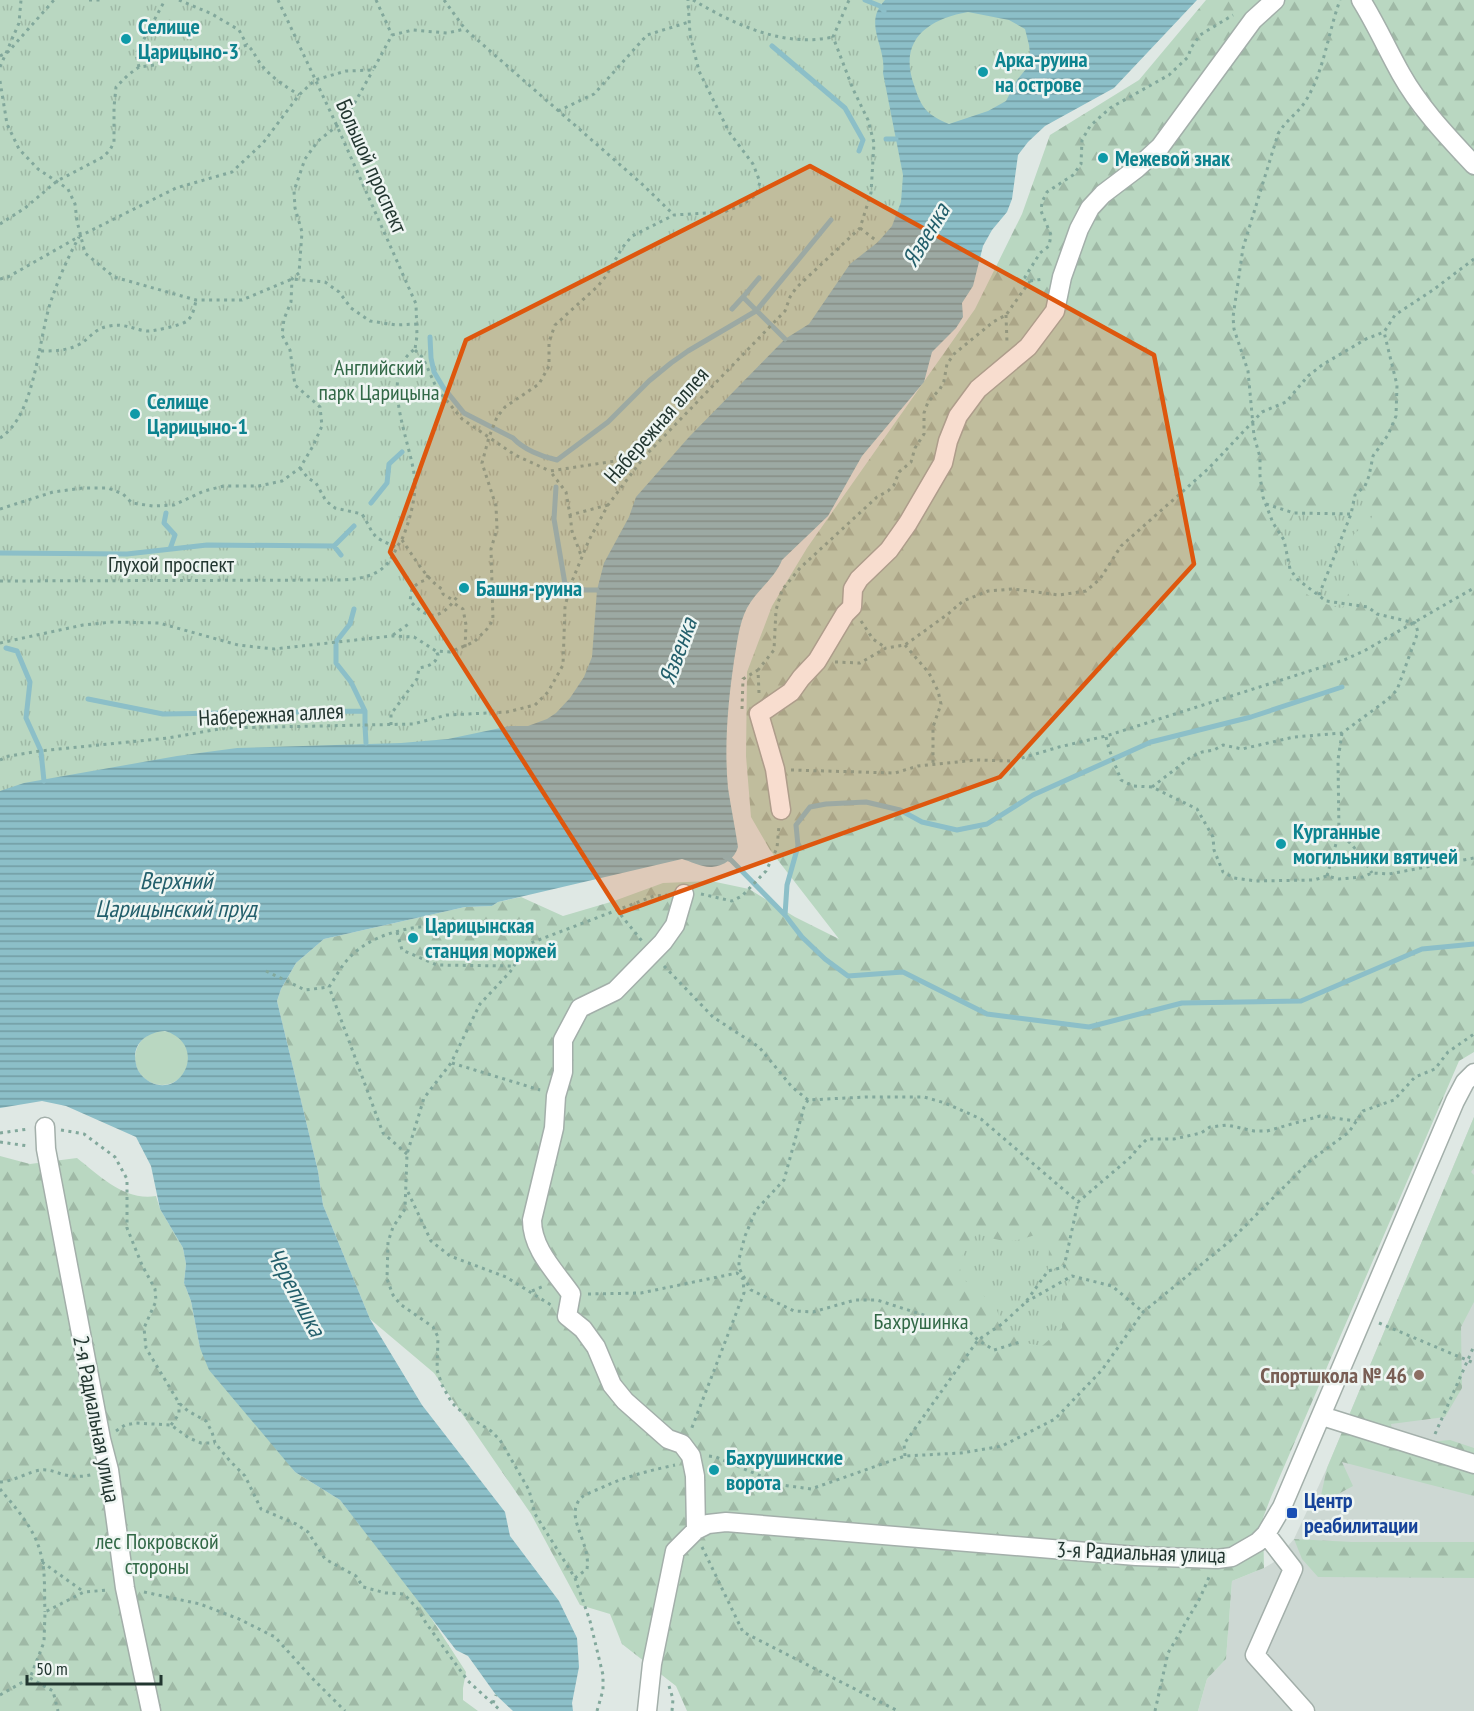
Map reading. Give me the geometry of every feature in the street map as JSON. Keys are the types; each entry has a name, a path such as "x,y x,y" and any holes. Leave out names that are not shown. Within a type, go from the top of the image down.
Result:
{"street":[{"path":"781,810 775,769 759,714 791,692 817,661 845,614 852,607 853,589 859,579 888,550 908,523 943,463 948,441 958,416 978,389 1028,347 1054,311 1062,277 1079,229 1090,208 1103,194 1160,147 1253,20 1275,0"},
{"path":"1361,0 1375,21 1402,75 1438,127 1474,165"},
{"path":"684,894 675,925 663,942 615,991 580,1008 563,1040 563,1072 556,1096 554,1128 532,1220 532,1232 542,1254 571,1294 567,1316 583,1329 596,1347 612,1385 625,1401 668,1439 682,1444 691,1456 695,1476 699,1538"},
{"name":"3-я Радиальная улица","path":"647,1711 652,1664 675,1551 699,1538 708,1524 726,1522 1136,1556 1216,1569 1232,1557 1247,1550 1266,1534 1282,1507 1455,1101 1465,1082 1474,1073"},
{"name":"2-я Радиальная улица","path":"45,1127 46,1149 101,1439 109,1470 125,1588 151,1711"},
{"path":"1322,1416 1474,1464"},
{"path":"1266,1534 1293,1569 1256,1655 1305,1711"}],"path":[{"path":"0,67 19,23 21,0"},
{"path":"0,56 8,52 54,0"},
{"path":"89,0 104,0"},
{"path":"139,67 136,54 165,0"},
{"path":"179,0 212,14 239,30 247,45 255,52 258,60 271,75 299,95"},
{"name":"Большой проспект","path":"278,0 416,304 415,349"},
{"path":"376,0 392,35"},
{"path":"444,0 465,30 642,184 674,215"},
{"path":"0,643 83,625 112,622 159,623 238,645 274,648 392,636 414,638 436,651 450,652 465,648 487,630 493,620 491,549 497,529 496,506 482,463 497,417 505,407 539,384 549,366 549,342 555,325 598,286 621,248 632,236 674,215 724,212 742,205 756,195 760,182 753,164 729,132 699,71 690,35 688,0"},
{"path":"693,0 726,20 779,37 810,39 833,37 849,0"},
{"path":"1340,0 1312,87 1304,103 1286,121 1278,134 1243,248 1233,317 1234,329 1248,371 1254,436 1260,457 1261,484 1273,523 1284,540 1290,568 1298,579 1326,601 1368,608 1377,614 1414,623"},
{"path":"758,670 759,714 742,710 742,679 758,670 774,650 776,610 782,590 800,568 877,497 888,491 894,485 898,472 911,462 915,448 924,434 924,413 928,402 944,381 947,364 954,354 993,322 1006,315 1030,281 1025,277 1034,262 1049,246 1051,235 1041,210 1042,202 1047,192 1073,175 1081,164 1082,140 1090,126 1110,108 1169,75 1188,57 1200,34 1237,13"},
{"path":"557,111 594,94 647,35 689,22"},
{"path":"0,81 7,124 19,149 38,169 68,189 75,204 85,254 114,276 196,300 242,300 292,279 299,273 302,232 295,208 294,191 305,159 318,141 337,126 353,106 392,35 412,30 447,33 465,30"},
{"name":"Набережная аллея","path":"0,760 9,756 40,751 168,738 225,728 413,724 447,715 507,712 535,705 548,692 563,665 565,607 570,586 608,506 644,457 785,311 796,288 860,228 871,193 874,142 868,120 833,37"},
{"path":"0,224 25,208 57,180 103,157 110,150 114,142 116,87 139,67 154,65 183,51 221,54 247,45"},
{"path":"0,279 8,277 80,236 176,188 232,172 263,142 299,95 315,80 346,70 373,70"},
{"path":"860,228 878,242"},
{"path":"0,438 17,422 41,351 50,302 80,236"},
{"path":"817,661 860,663 886,648 905,645 963,601 988,591 1013,589 1059,595 1086,591 1100,579 1121,546 1208,469 1262,412 1286,402 1308,376 1322,366 1366,339 1384,332 1395,315 1474,260"},
{"path":"292,279 326,282 339,292 351,308 370,321 396,325 417,324"},
{"path":"0,509 53,492 83,488 108,488 123,494 132,503 153,506 174,505 204,491 224,486 259,486 282,481 300,468 322,426 320,407 295,385 290,351 282,335 284,319 291,302 292,279"},
{"path":"41,351 59,351 79,345 92,332 110,326 129,325 148,332 187,321 194,310 196,300"},
{"path":"1006,315 1007,363"},
{"path":"1319,595 1351,514 1355,495 1365,486 1373,456 1388,435 1396,416 1397,385 1384,332"},
{"path":"465,648 463,609 444,594 442,589 431,583 428,575 402,540 410,515 415,487 397,393 402,365 408,354 415,349 423,358 437,389 462,419 515,455 550,471 566,492 572,531 582,558"},
{"path":"550,471 644,457"},
{"path":"300,468 316,483 326,501 335,508 362,514 370,531 378,540 396,547"},
{"path":"1266,504 1294,513 1351,514"},
{"path":"570,515 608,506"},
{"name":"Глухой проспект","path":"0,581 360,579 373,576 394,555 396,547 402,540"},
{"path":"428,575 426,580 412,588 411,593 410,601 423,613 433,616 442,614 459,594"},
{"path":"775,769 895,772 933,764 976,760 1012,761 1106,736 1324,668 1364,651 1474,588"},
{"path":"859,617 873,639 886,648"},
{"path":"392,636 410,623"},
{"path":"1152,787 1191,758 1223,745 1242,749 1294,737 1342,733 1397,690 1418,632 1414,623"},
{"path":"905,645 929,673 938,691 940,704 933,727 933,764"},
{"path":"391,725 391,714 417,679 419,668 431,665 436,660 438,655 436,651"},
{"path":"1327,876 1339,833 1338,760 1342,733"},
{"path":"1106,736 1121,780 1133,786 1152,787 1197,809 1213,837 1214,850 1223,872 1234,879 1256,881 1314,880 1327,876 1339,879 1363,877 1372,873 1389,874 1474,858"},
{"path":"597,1711 603,1690 603,1675 590,1621 575,1578 535,1514 529,1490 500,1440 452,1403 437,1370 438,1336 433,1327 400,1304 393,1295 387,1279 388,1242 393,1227 405,1209 407,1154 424,1098 451,1063 480,1004 510,972 528,944 654,896 710,895 732,901 742,896 766,871 777,848 781,810"},
{"path":"1339,833 1363,858 1372,873"},
{"path":"266,971 305,990 329,987 351,956 369,943 396,932 410,927 430,926 428,915"},
{"path":"396,932 402,950 437,965 513,966"},
{"path":"329,987 383,1133 407,1154"},
{"path":"713,1017 759,1047 792,1087 808,1100 924,1097 945,1103 981,1119 1078,1202"},
{"path":"575,1578 587,1569 588,1562 575,1516 576,1506 581,1498 613,1482 641,1472 678,1465 691,1456 716,1457 782,1485 810,1489 905,1456 960,1453 1002,1446 1055,1419 1102,1370 1143,1312 1230,1240 1311,1161 1349,1132 1363,1111 1394,1100 1415,1077 1435,1069 1448,1052 1474,1034"},
{"path":"451,1063 556,1096"},
{"path":"691,1456 688,1437 744,1293 739,1259 745,1236 756,1210 784,1180 804,1107 808,1100"},
{"path":"905,1456 904,1444 978,1340 1002,1324 1025,1303 1048,1271 1064,1267 1078,1202 1132,1156 1147,1139 1174,1139 1201,1133 1210,1127 1227,1125 1254,1131 1267,1131 1320,1116 1356,1121"},
{"path":"0,1133 45,1127 84,1134 115,1157 127,1179 126,1228 155,1288 156,1301 144,1328 146,1348 179,1403 206,1421 215,1443 245,1476 261,1509 296,1524 308,1532 325,1559 356,1576 363,1587 386,1593 404,1594 417,1608 468,1681 501,1711"},
{"path":"0,1142 46,1149"},
{"path":"407,1191 431,1241 450,1256 506,1277 532,1291 567,1316"},
{"path":"571,1294 641,1293 737,1273 751,1290 794,1311 813,1312 855,1300 877,1300 967,1329 978,1340 994,1350 1020,1342"},
{"path":"1025,1303 1072,1276 1112,1286 1143,1312"},
{"path":"1364,1315 1385,1327 1474,1363"},
{"path":"1429,1449 1474,1346"},
{"path":"171,1425 179,1414 179,1403"},
{"path":"101,1439 125,1425 136,1423 171,1425 189,1438 201,1443 215,1443"},
{"path":"0,1482 11,1481 39,1470 84,1477 109,1470"},
{"path":"0,1489 22,1516 40,1549 45,1612 44,1642 30,1678 0,1695"},
{"path":"699,1538 743,1632 898,1711"},
{"path":"42,1562 84,1592"},
{"path":"1200,1573 1216,1569"},
{"path":"1155,1711 1168,1653 1216,1569"},
{"path":"45,1612 84,1592 125,1588 200,1604 275,1636 345,1711"},
{"path":"666,1677 673,1699 672,1711"},
{"path":"30,1678 53,1691 58,1711"},
{"path":"493,1703 496,1695"}],"highlighted area":[{"path":"810,166 1154,355 1194,564 1000,777 620,913 390,552 466,340"}],"shaded area":[{"path":"1474,1117 1474,1711 1198,1711 1207,1679 1226,1659 1232,1581 1274,1562 1294,1539 1327,1468"}],"green space":[{"name":"Английский парк Царицына","path":"0,0 1130,0 995,125 654,716 0,971"},
{"name":"Бахрушинка","path":"1206,0 1474,0 1474,1052 1459,1061 1271,1497 1263,1518 1264,1568 1232,1581 1226,1659 1207,1679 1198,1711 687,1711 676,1686 622,1644 610,1614 580,1605 531,1514 434,1373 370,1319 323,1205 318,1171 277,1001 296,963 324,939 465,907 492,906 498,902 521,897 563,916 663,883 711,881 749,889 795,917 839,939 770,850 751,817 746,756 747,672 772,606 807,548 975,309 1022,214 1050,135 1139,80"},
{"path":"1346,494 1355,495 1375,510 1370,521 1354,534 1353,546 1358,566 1343,608 1329,605 1306,594 1294,583 1286,567 1278,535 1290,525 1296,507 1323,507 1334,503"},
{"path":"162,1031 172,1033 181,1039 187,1048 189,1058 187,1068 181,1077 172,1083 162,1085 152,1083 143,1077 137,1068 135,1058 137,1048 143,1039 152,1033"},
{"path":"1474,1117 1474,1168 1471,1172 1474,1175 1474,1302 1461,1327 1462,1388 1445,1417 1391,1424 1396,1445 1450,1440 1474,1448 1474,1496 1342,1462 1353,1486 1329,1499 1320,1500 1327,1468"},
{"name":"лес Покровской стороны","path":"0,1156 30,1164 77,1158 123,1191 144,1197 156,1196 160,1209 183,1248 186,1264 184,1283 191,1301 200,1348 295,1472 340,1500 422,1604 466,1672 463,1700 478,1711 0,1711"},
{"path":"977,1233 1009,1241 1041,1233 1049,1248 1048,1271 1063,1265 1072,1276 1062,1296 1062,1328 1042,1346 1020,1342 1002,1324 995,1305 963,1279 958,1262"},
{"path":"1294,1539 1352,1542 1474,1542 1474,1578 1318,1577 1302,1559"}],"water":[{"name":"Верхний Царицынский пруд","path":"885,0 1197,0 1114,88 1045,126 1018,155 1012,199 1007,212 992,230 983,246 973,286 962,303 963,317 956,328 932,352 924,382 862,456 828,516 782,560 775,573 747,608 737,641 727,724 728,788 738,847 732,858 721,865 712,867 682,859 498,902 492,906 465,907 324,939 296,963 277,1001 318,1171 323,1205 370,1319 422,1405 505,1512 510,1536 559,1601 577,1638 579,1667 572,1703 573,1711 513,1711 496,1695 468,1656 456,1650 340,1500 295,1472 209,1370 200,1348 191,1301 184,1283 186,1264 183,1248 160,1209 151,1166 136,1137 66,1106 42,1101 0,1108 0,791 24,783 177,756 237,748 401,743 448,739 510,726 528,726 556,713 570,698 584,677 592,657 597,590 604,563 629,517 636,497 689,437 785,339 809,324 850,264 878,242 892,226 901,202 903,175 883,73 882,54 875,27 878,9","holes":["968,12 1009,20 1025,29 1031,63 1017,80 1006,101 988,111 949,124 930,114 920,100 910,69 910,56 920,34 929,26 940,20","165,1031 178,1038 185,1047 188,1057 181,1077 172,1083 162,1085 150,1082 139,1072 135,1057 142,1040 152,1034"]}],"waterway":[{"path":"865,0 880,6 884,11"},
{"path":"772,46 845,108 863,140 859,151"},
{"path":"886,139 896,139"},
{"path":"430,337 434,372 464,413 513,438 533,452 557,460 608,422 649,381 671,363 756,311 831,220"},
{"path":"759,278 743,297 785,339"},
{"path":"732,309 743,297"},
{"path":"371,503 387,483 389,464 402,452"},
{"path":"556,487 554,519 565,584 585,590 597,590"},
{"path":"166,513 164,523 175,535 170,549"},
{"path":"334,546 354,526"},
{"path":"0,553 127,554 207,545 334,546 341,555"},
{"path":"336,642 350,624 354,609"},
{"path":"336,644 336,663 351,682 365,711 365,725"},
{"path":"6,648 17,651 30,682 26,718 41,751"},
{"path":"785,915 787,885 798,846 796,825 810,807 866,802 900,810 922,822 957,830 987,824 1033,795 1151,742 1251,717 1342,687"},
{"path":"88,699 163,714 365,711"},
{"path":"365,726 366,743"},
{"path":"41,752 44,781"},
{"path":"725,857 731,860 785,915 802,937 825,959 848,976 903,972 987,1014 1089,1027 1182,1003 1301,1001 1422,949 1474,944"}],"place":[{"name":"Селище Царицыно-3","path":"126,39"},
{"name":"Арка-руина на острове","path":"983,72"},
{"name":"Межевой знак","path":"1103,158"},
{"name":"Селище Царицыно-1","path":"135,414"},
{"name":"Башня-руина","path":"464,588"},
{"name":"Курганные могильники вятичей","path":"1281,844"},
{"name":"Царицынская станция моржей","path":"413,938"},
{"name":"Спортшкола № 46","path":"1419,1375"},
{"name":"Бахрушинские ворота","path":"714,1470"},
{"name":"Центр реабилитации","path":"1292,1513"}],"water label":[{"name":"Язвенка","path":"926,235"},
{"name":"Язвенка","path":"678,651"},
{"name":"Черепишка","path":"296,1292"}]}
